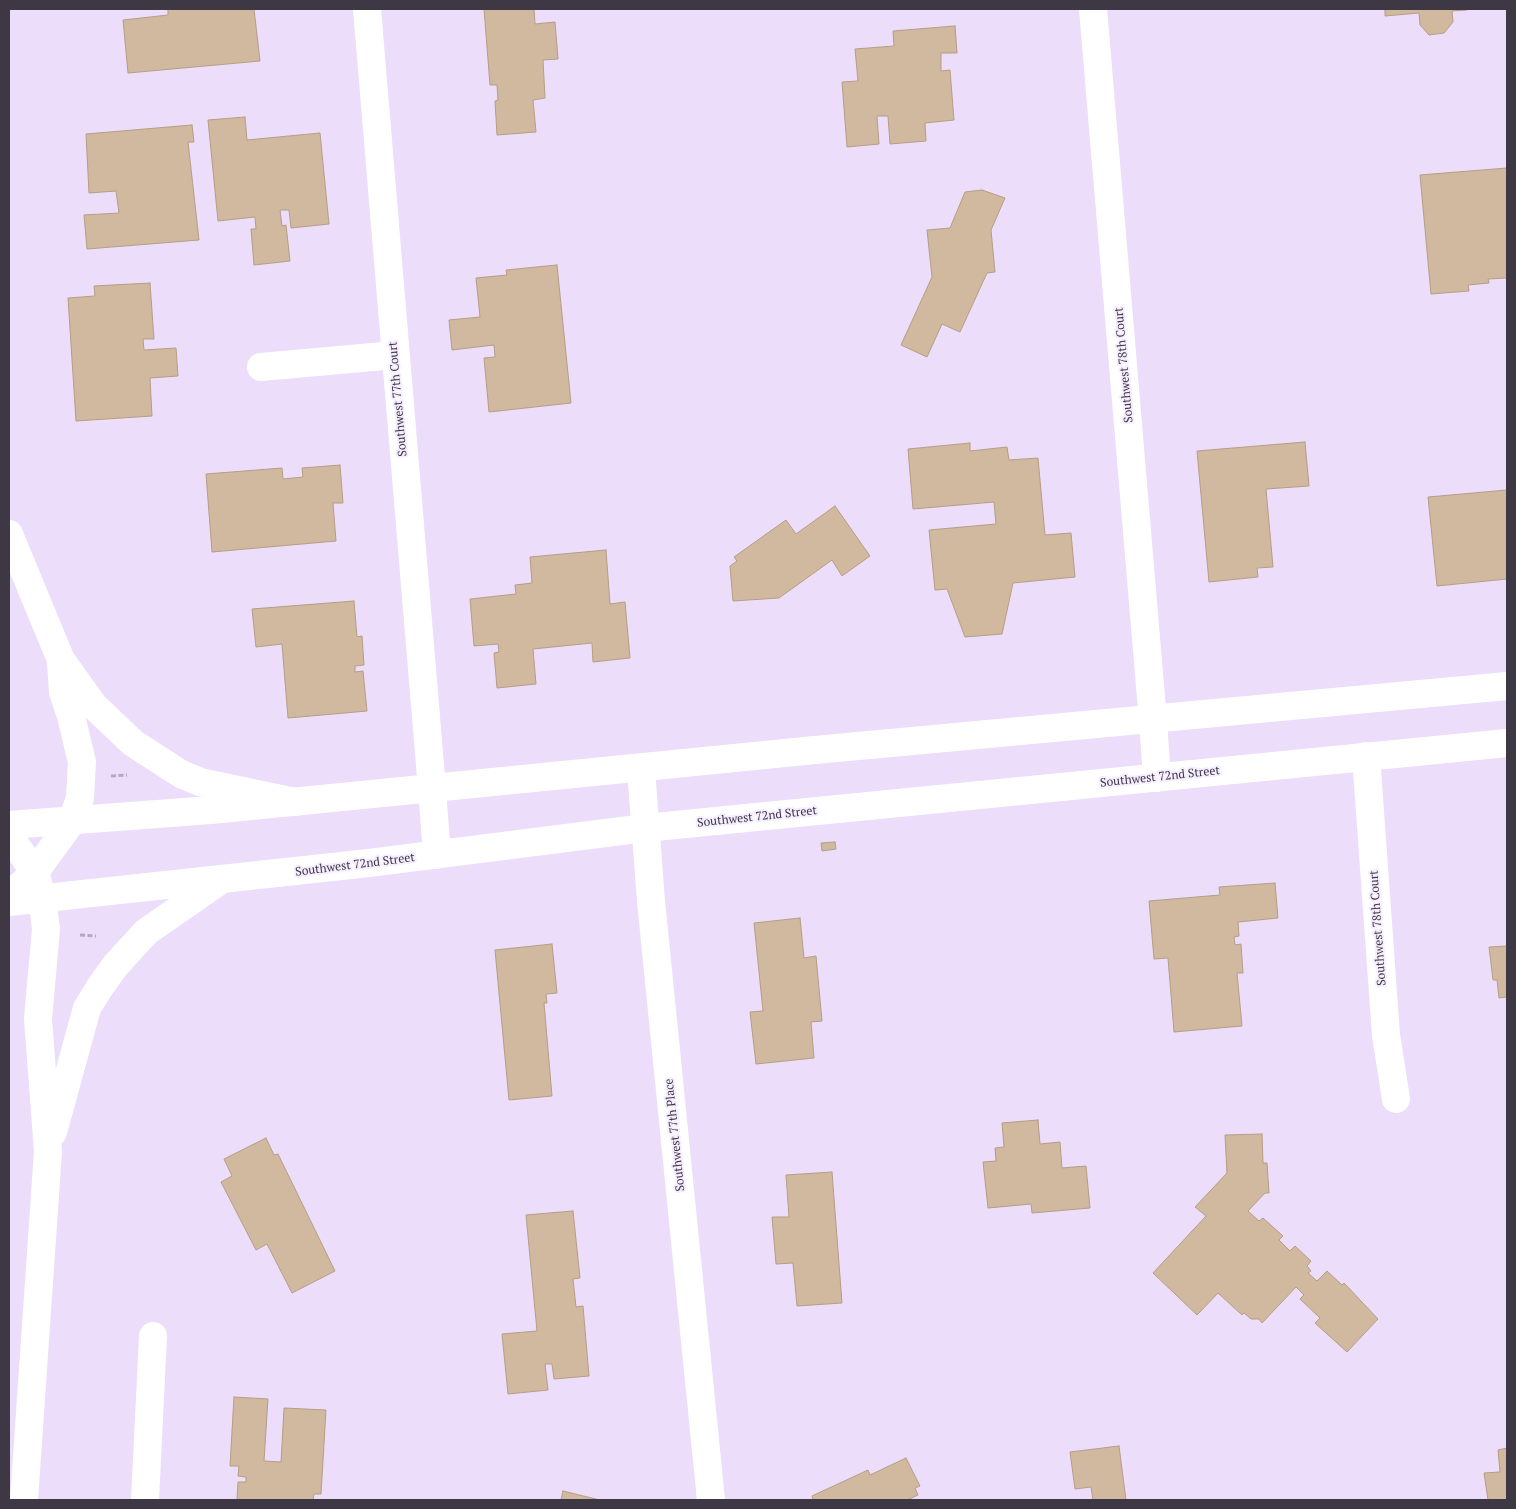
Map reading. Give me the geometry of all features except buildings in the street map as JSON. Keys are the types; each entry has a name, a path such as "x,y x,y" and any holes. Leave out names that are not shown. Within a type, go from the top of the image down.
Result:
{"main road":[{"name":"Southwest 77th Court","path":"367,9 394,355 437,855"},
{"name":"Southwest 78th Court","path":"1093,9 1157,778"},
{"path":"261,368 394,355"},
{"path":"9,534 61,660 94,706 133,743 163,764 200,782 295,802"},
{"path":"9,896 35,872 72,821 80,798 82,762 63,692 61,660"},
{"path":"9,825 295,802 641,769 814,750 1153,721 1507,686"},
{"name":"Southwest 72nd Street","path":"9,902 437,855 645,828 1507,743"},
{"name":"Southwest 78th Court","path":"1366,756 1386,1035 1396,1099"},
{"name":"Southwest 77th Place","path":"641,769 645,828 711,1500"},
{"path":"9,836 35,872 42,898 46,929 38,1019 48,1151 24,1500"},
{"path":"48,1151 87,1008 100,987 115,966 146,932 221,880"},
{"path":"145,1500 153,1336"}],"path":[{"path":"80,935 96,936"}]}
